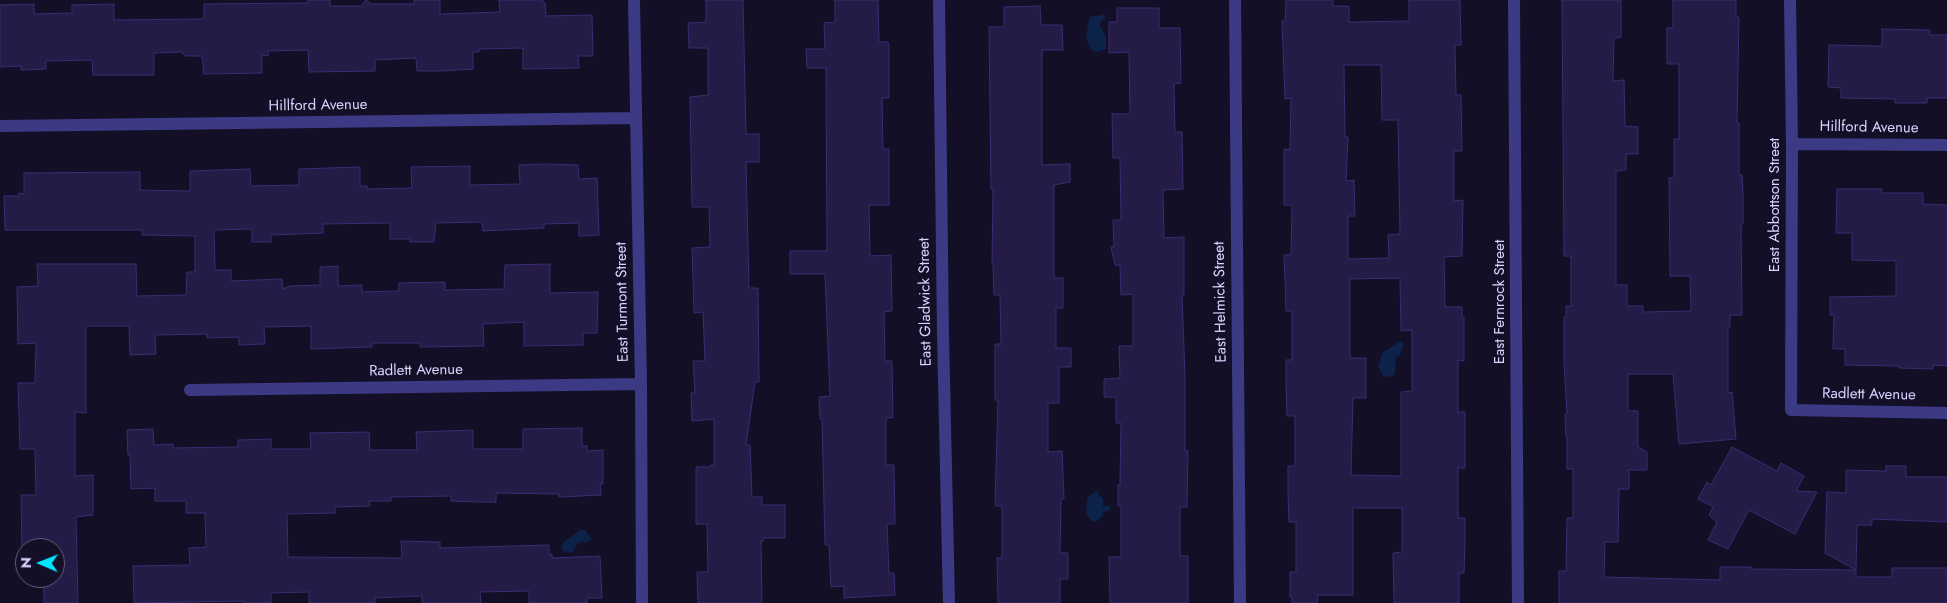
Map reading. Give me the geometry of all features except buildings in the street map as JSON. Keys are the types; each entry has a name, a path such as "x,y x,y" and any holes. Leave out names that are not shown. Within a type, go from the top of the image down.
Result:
{"street":[{"name":"East Turmont Street","path":"634,0 642,384 642,603"},
{"name":"East Gladwick Street","path":"939,0 942,335 949,603"},
{"name":"East Helmick Street","path":"1235,0 1240,603"},
{"name":"East Fernrock Street","path":"1514,0 1518,603"},
{"name":"East Abbottson Street","path":"1790,0 1792,144 1791,410"},
{"name":"Hillford Avenue","path":"0,126 636,118"},
{"name":"Hillford Avenue","path":"1792,144 1947,145"},
{"name":"Radlett Avenue","path":"190,390 642,384"},
{"name":"Radlett Avenue","path":"1791,410 1947,413"}],"water":[{"path":"1105,14 1105,20 1101,20 1100,26 1106,36 1106,49 1096,52 1091,49 1086,39 1088,24 1090,17"},
{"path":"1400,341 1403,343 1403,348 1400,355 1396,358 1395,373 1393,376 1384,377 1378,367 1382,353"},
{"path":"1098,491 1099,496 1103,498 1103,507 1106,505 1111,508 1109,511 1103,512 1103,516 1093,522 1086,515 1087,498"},
{"path":"580,530 585,530 592,539 586,543 582,541 578,543 573,552 563,551 561,547 564,542"}]}
